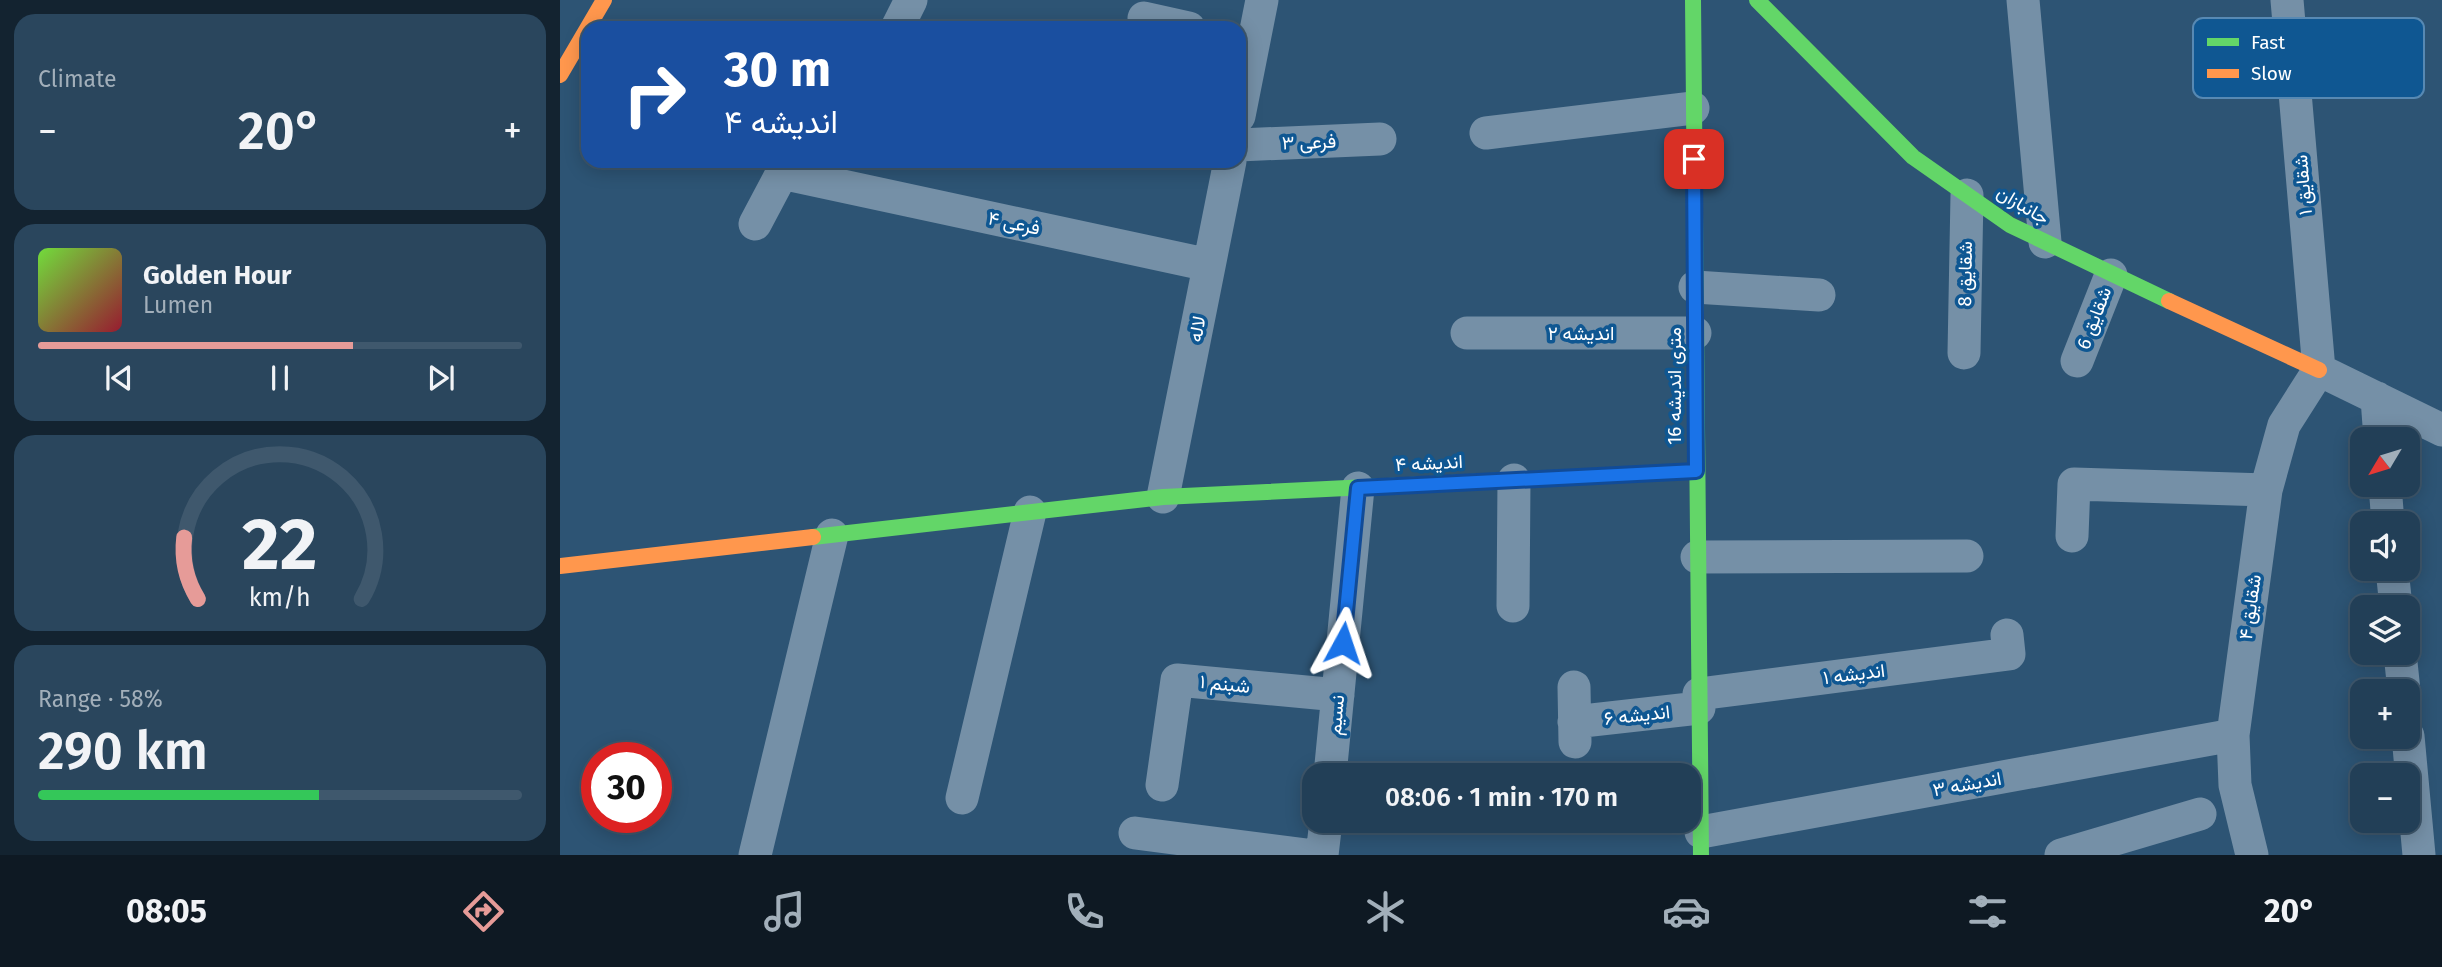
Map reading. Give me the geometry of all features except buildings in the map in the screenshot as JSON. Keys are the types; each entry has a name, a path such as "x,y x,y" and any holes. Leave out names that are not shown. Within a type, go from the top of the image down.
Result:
{"street":[{"path":"592,21 604,0"},
{"path":"900,21 911,0"},
{"path":"1246,41 1262,0"},
{"name":"16 متری اندیشه","path":"1693,0 1701,844"},
{"path":"2023,0 2045,242"},
{"name":"شقایق ۱","path":"2287,0 2289,18"},
{"name":"جانبازان","path":"1758,1 1913,157 2010,225 2111,275 2319,370"},
{"path":"1144,18 1158,21"},
{"path":"560,75 581,39"},
{"name":"شقایق ۱","path":"2295,98 2319,370"},
{"path":"1486,133 1693,108"},
{"name":"فرعی ۳","path":"1246,145 1380,139"},
{"name":"لاله","path":"1163,497 1229,168"},
{"name":"فرعی ۴","path":"755,224 782,173 824,171 1209,265"},
{"name":"شقایق 8","path":"1964,354 1967,195"},
{"name":"شقایق 6","path":"2077,361 2111,275"},
{"path":"1695,287 1819,295"},
{"name":"اندیشه ۲","path":"1467,333 1695,333"},
{"path":"2319,370 2442,430"},
{"name":"شقایق ۴","path":"2252,855 2235,785 2233,735 2266,489 2284,425 2319,370"},
{"path":"2376,398 2379,427"},
{"name":"اندیشه ۴","path":"560,566 1163,497 1696,471"},
{"path":"1513,606 1514,480"},
{"path":"2072,536 2074,484 2266,489"},
{"name":"نسیم","path":"1331,763 1358,488"},
{"path":"962,799 1030,512"},
{"path":"755,855 832,535"},
{"path":"1697,557 1967,556"},
{"name":"اندیشه ۱","path":"1699,701 2008,644"},
{"name":"شبنم ۱","path":"1162,785 1177,680 1338,695"},
{"name":"اندیشه ۶","path":"1574,687 1575,732 1699,701"},
{"name":"اندیشه ۳","path":"1701,844 2233,735"},
{"path":"2409,749 2419,855"},
{"path":"2061,855 2200,814"},
{"path":"1135,833 1307,855"},
{"path":"1322,855 1325,833"}],"traffic: fast":[{"path":"1693,0 1701,855"},
{"path":"1757,0 1913,157 2010,225 2169,301"},
{"path":"813,537 1163,497 1696,471"}],"traffic: slow":[{"path":"592,21 604,0"},
{"path":"560,75 581,39"},
{"path":"2169,301 2319,370"},
{"path":"560,566 813,537"}],"route":[{"path":"1343,643 1358,488 1696,471 1694,159"}]}
